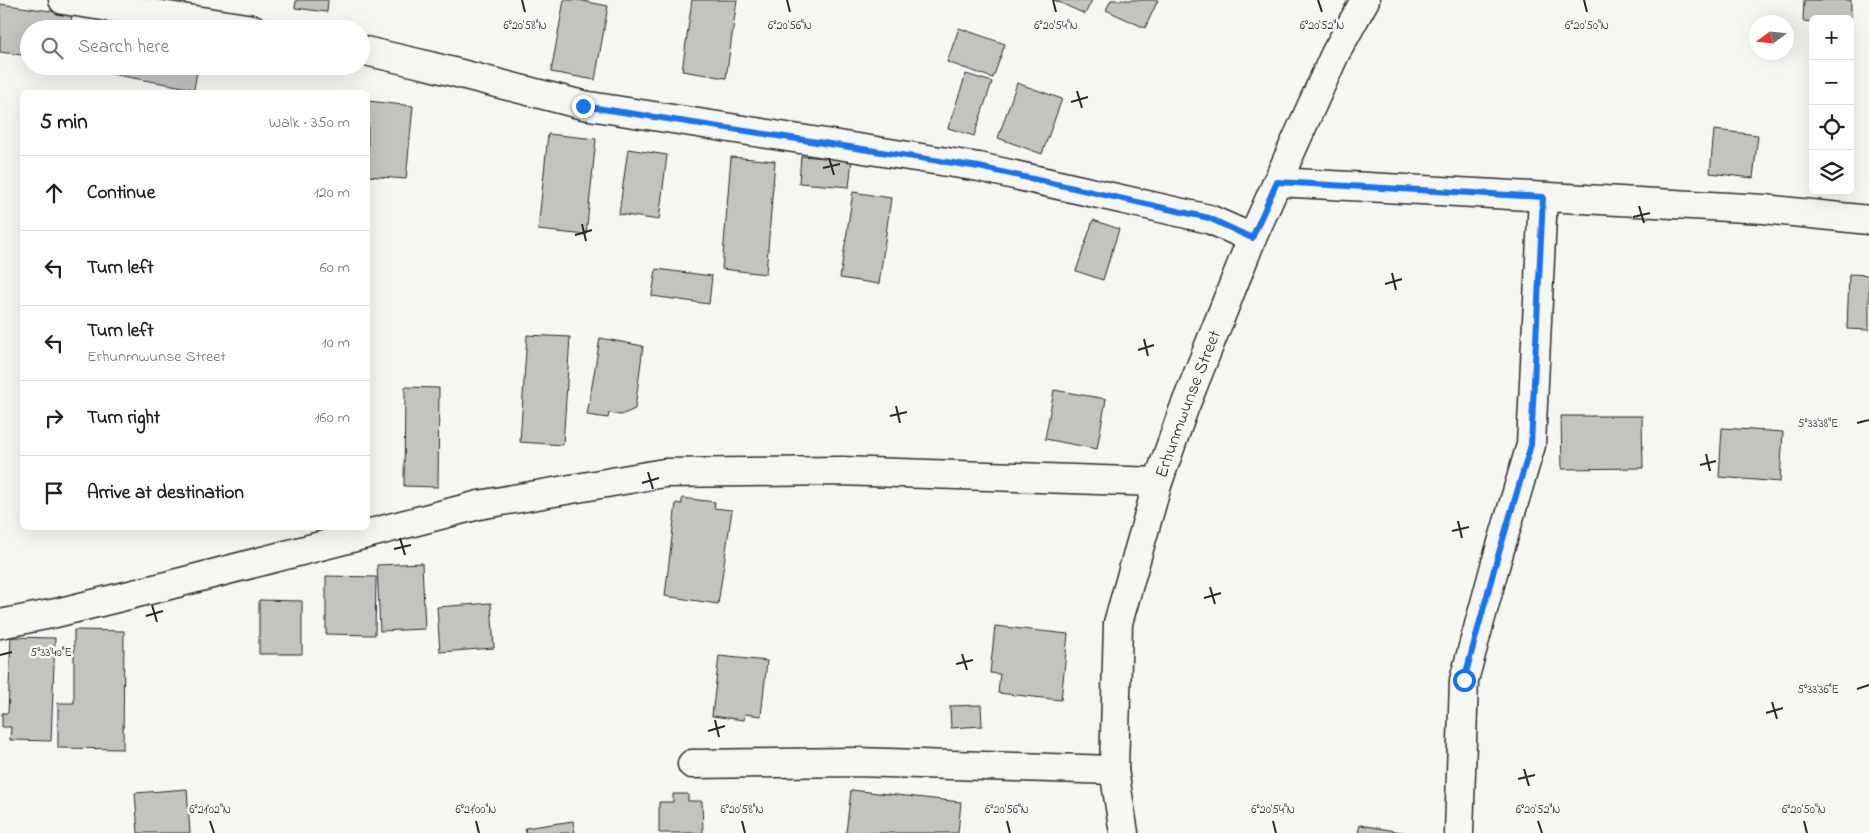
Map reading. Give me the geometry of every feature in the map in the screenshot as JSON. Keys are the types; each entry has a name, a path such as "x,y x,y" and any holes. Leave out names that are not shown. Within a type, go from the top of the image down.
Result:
{"street":[{"path":"63,0 194,20"},
{"name":"Erhunmwunse Street","path":"1124,833 1114,770 1118,623 1158,482 1183,411 1252,238 1335,54 1365,0"},
{"path":"370,52 583,106 979,167 1209,218 1252,238"},
{"path":"1277,182 1764,210 1869,220"},
{"path":"1459,833 1464,680 1531,445 1543,197"},
{"path":"0,624 124,597 479,505 664,473 840,471 1158,482"},
{"path":"692,764 856,762 1114,770"}],"building":[{"path":"296,0 328,0 327,12 295,8"},
{"path":"564,0 578,0 608,6 595,80 551,72"},
{"path":"692,0 737,0 726,78 682,71"},
{"path":"1054,0 1092,0 1085,14"},
{"path":"1111,0 1158,0 1145,28 1106,10"},
{"path":"1804,0 1851,0 1851,15 1809,15 1809,22 1803,21"},
{"path":"0,4 72,14 71,20 20,20 20,55 0,52"},
{"path":"959,28 1005,44 993,78 947,62"},
{"path":"966,74 992,82 974,136 948,128"},
{"path":"117,75 196,75 194,89"},
{"path":"1017,83 1062,99 1042,154 998,138"},
{"path":"370,101 413,106 406,179 370,176"},
{"path":"1714,130 1758,135 1753,178 1710,173"},
{"path":"548,134 596,139 586,235 538,230"},
{"path":"628,149 667,155 659,220 619,214"},
{"path":"801,156 852,160 849,187 799,183"},
{"path":"731,157 775,161 766,274 722,269"},
{"path":"853,192 891,198 879,284 840,278"},
{"path":"1093,220 1119,229 1103,280 1076,271"},
{"path":"656,269 712,276 709,304 652,296"},
{"path":"1849,274 1869,275 1869,330 1847,329"},
{"path":"527,335 570,337 563,445 520,442"},
{"path":"600,338 643,346 635,409 621,415 609,413 608,418 587,415"},
{"path":"405,387 439,388 438,487 404,486"},
{"path":"1054,390 1106,399 1097,449 1045,439"},
{"path":"1561,416 1642,416 1643,468 1562,469"},
{"path":"1722,428 1783,432 1780,482 1719,477"},
{"path":"682,498 715,502 714,508 732,510 718,604 665,596 676,503 682,504"},
{"path":"422,563 425,629 380,631 377,565"},
{"path":"326,576 376,577 375,635 326,634"},
{"path":"259,600 302,601 302,654 259,654"},
{"path":"491,603 494,648 440,652 437,607"},
{"path":"995,626 1068,634 1061,700 998,693 1000,674 990,673"},
{"path":"74,630 124,631 123,749 58,748 58,703 74,703"},
{"path":"11,637 55,638 51,741 10,740 11,727 2,727 2,713 8,713"},
{"path":"719,656 767,661 761,716 745,714 744,720 712,716"},
{"path":"981,705 982,726 951,728 950,706"},
{"path":"187,789 190,833 138,833 135,793"},
{"path":"851,790 961,802 958,833 846,833"},
{"path":"673,794 688,794 688,801 702,801 703,833 659,833 659,802 673,802"},
{"path":"573,821 575,833 526,833 525,828"},
{"path":"1360,825 1408,833 1358,833"}],"route":[{"path":"583,106 979,167 1209,218 1252,238 1277,182 1543,197 1531,445 1464,680"}]}
